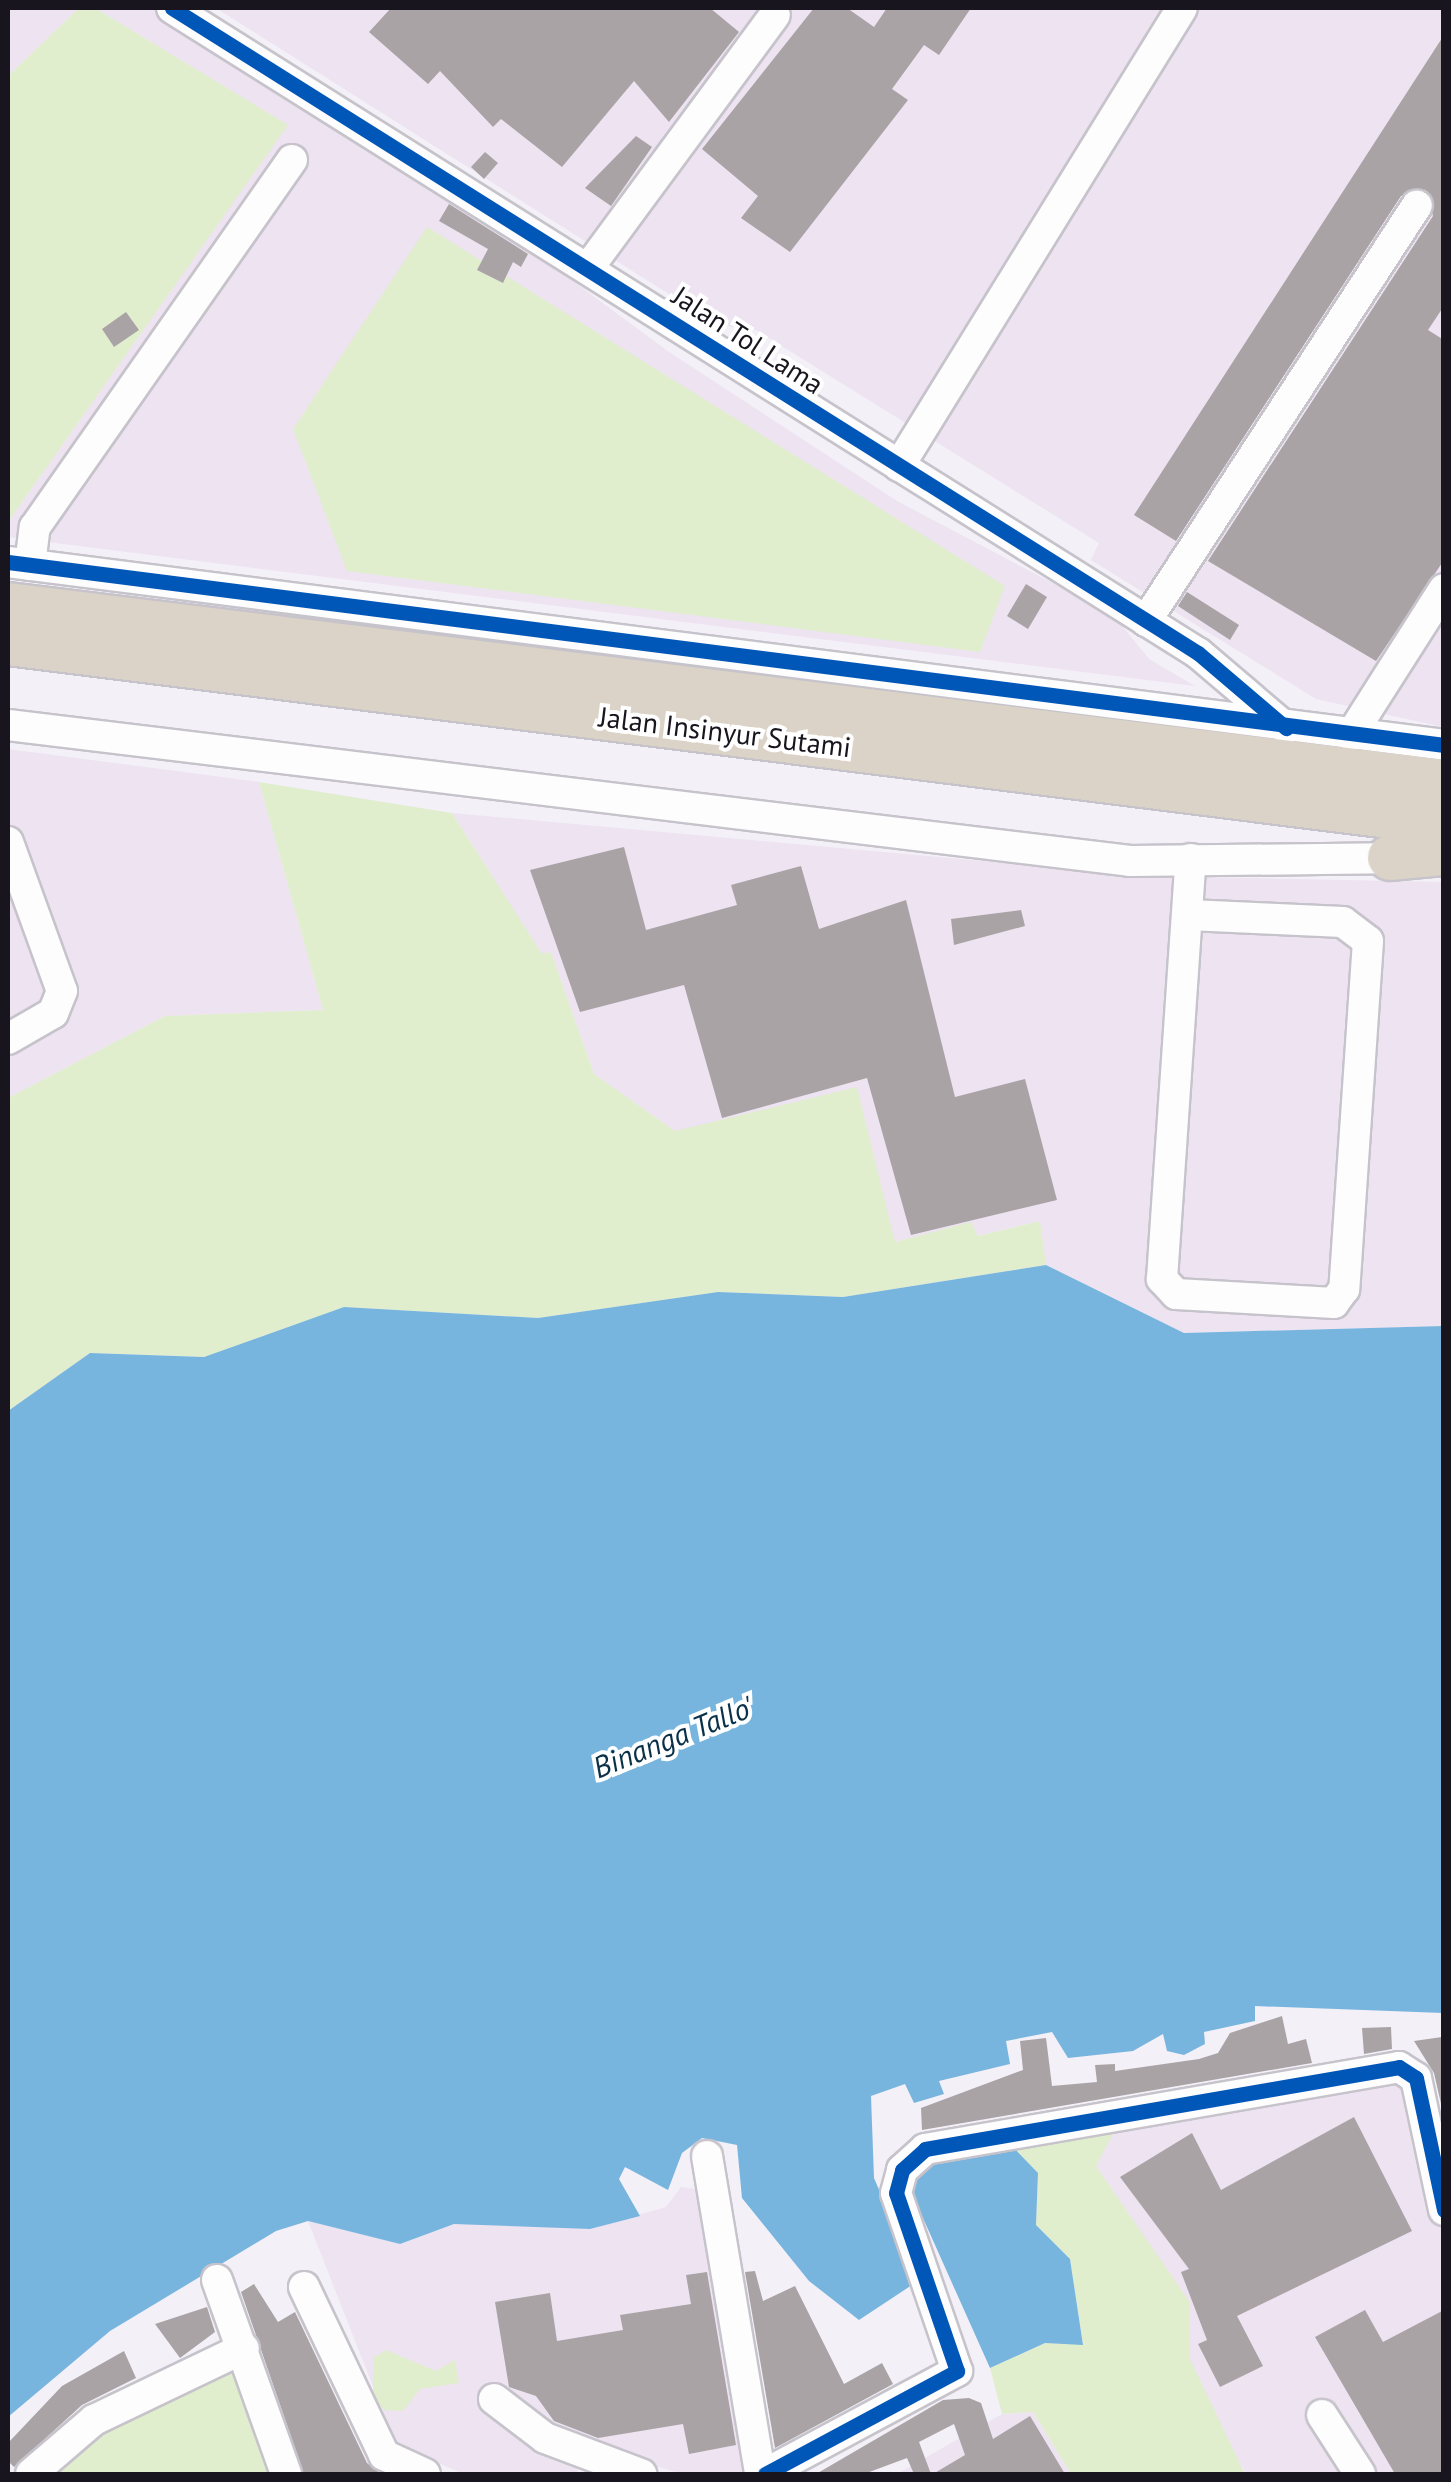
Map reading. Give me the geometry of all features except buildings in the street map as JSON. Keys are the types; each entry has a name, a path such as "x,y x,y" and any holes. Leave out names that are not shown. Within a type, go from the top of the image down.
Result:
{"highway":[{"name":"Jalan Insinyur Sutami","path":"8,605 1444,782"},
{"name":"Jalan Insinyur Sutami","path":"8,642 1444,822"},
{"path":"1390,857 1444,855"}],"street":[{"name":"Jalan Tol Lama","path":"172,8 1146,621 1286,728"},
{"path":"899,466 1182,8"},
{"path":"589,268 775,15"},
{"path":"292,160 35,527 19,564 1286,728 1444,745"},
{"path":"1146,621 1417,206"},
{"path":"1351,735 1444,589"},
{"path":"8,725 1130,862 1390,857"},
{"path":"8,842 62,990 54,1012 8,1039"},
{"path":"1190,859 1190,915 1162,1280 1176,1294 1334,1303 1344,1289 1365,934 1343,922 1190,915"},
{"path":"706,2156 762,2474 958,2369 896,2193 902,2170 925,2150 1371,2065 1410,2070 1432,2094 1444,2210"},
{"path":"217,2280 286,2474"},
{"path":"304,2286 384,2455 426,2474"},
{"path":"31,2474 94,2420 244,2348"},
{"path":"494,2400 571,2464 642,2474"},
{"path":"1322,2416 1360,2474"}],"shaded area":[{"path":"8,8 79,8 8,76"},
{"path":"95,8 158,8 432,177 669,352 897,501 1113,615 1149,659 1195,686 8,537 8,522 287,125","holes":["330,519 980,651 348,571"]},
{"path":"216,8 1443,8 1443,727 1316,699 1091,560 1099,543 756,330 718,325"},
{"path":"8,749 259,782 323,1010 165,1016 8,1098"},
{"path":"452,813 1147,876 1443,882 1443,1326 1184,1333 1046,1265 1039,1221 977,1236 971,1223 894,1242 676,1132 594,1074 551,952 542,955"},
{"path":"1415,2067 1443,2184 1443,2474 1246,2474 1151,2307 1074,2118"},
{"path":"681,2187 717,2192 768,2474 684,2474 593,2449 575,2474 464,2474 396,2445 308,2221 400,2244 459,2222 590,2229 666,2207"},
{"path":"1033,2412 1071,2474 897,2474 1002,2414"}],"green space":[{"path":"79,8 95,8 288,125 8,522 8,76"},
{"path":"427,227 1005,586 980,652 347,571 293,429"},
{"path":"259,782 452,813 542,954 551,952 594,1074 675,1131 857,1087 895,1242 971,1222 978,1236 1040,1221 1046,1265 843,1297 718,1292 538,1318 344,1307 204,1357 90,1353 8,1411 8,1098 165,1016 323,1010"},
{"path":"1118,2124 1096,2166 1189,2301 1190,2359 1245,2474 1071,2474 1033,2412 1002,2414 990,2368 1045,2343 1083,2344 1070,2259 1036,2225 1038,2173 1011,2145"},
{"path":"386,2350 436,2371 455,2360 459,2383 420,2389 403,2411 384,2410 373,2398 373,2358"},
{"path":"235,2369 279,2474 44,2474 93,2432"}],"water":[{"name":"Binanga Tallo'","path":"1046,1265 1184,1333 1443,1326 1443,2013 1255,2006 1255,2021 1204,2032 1205,2044 1184,2055 1167,2051 1163,2034 1133,2051 1068,2058 1052,2032 1006,2041 1010,2064 939,2081 944,2094 914,2103 905,2084 871,2096 874,2178 918,2281 859,2320 809,2281 742,2198 737,2145 702,2138 682,2153 668,2190 625,2167 619,2179 640,2216 590,2229 454,2224 400,2244 308,2221 276,2231 110,2331 8,2417 8,1411 90,1353 204,1357 344,1307 538,1318 718,1292 843,1297"},
{"path":"1011,2145 1038,2173 1036,2225 1070,2259 1083,2345 1045,2343 990,2368 910,2189 925,2164"}],"cycle path":[{"path":"172,8 1198,653 1286,728"},
{"path":"8,562 1444,745"},
{"path":"765,2474 957,2371 896,2193 902,2170 925,2149 1399,2067 1416,2078 1444,2210"}]}
